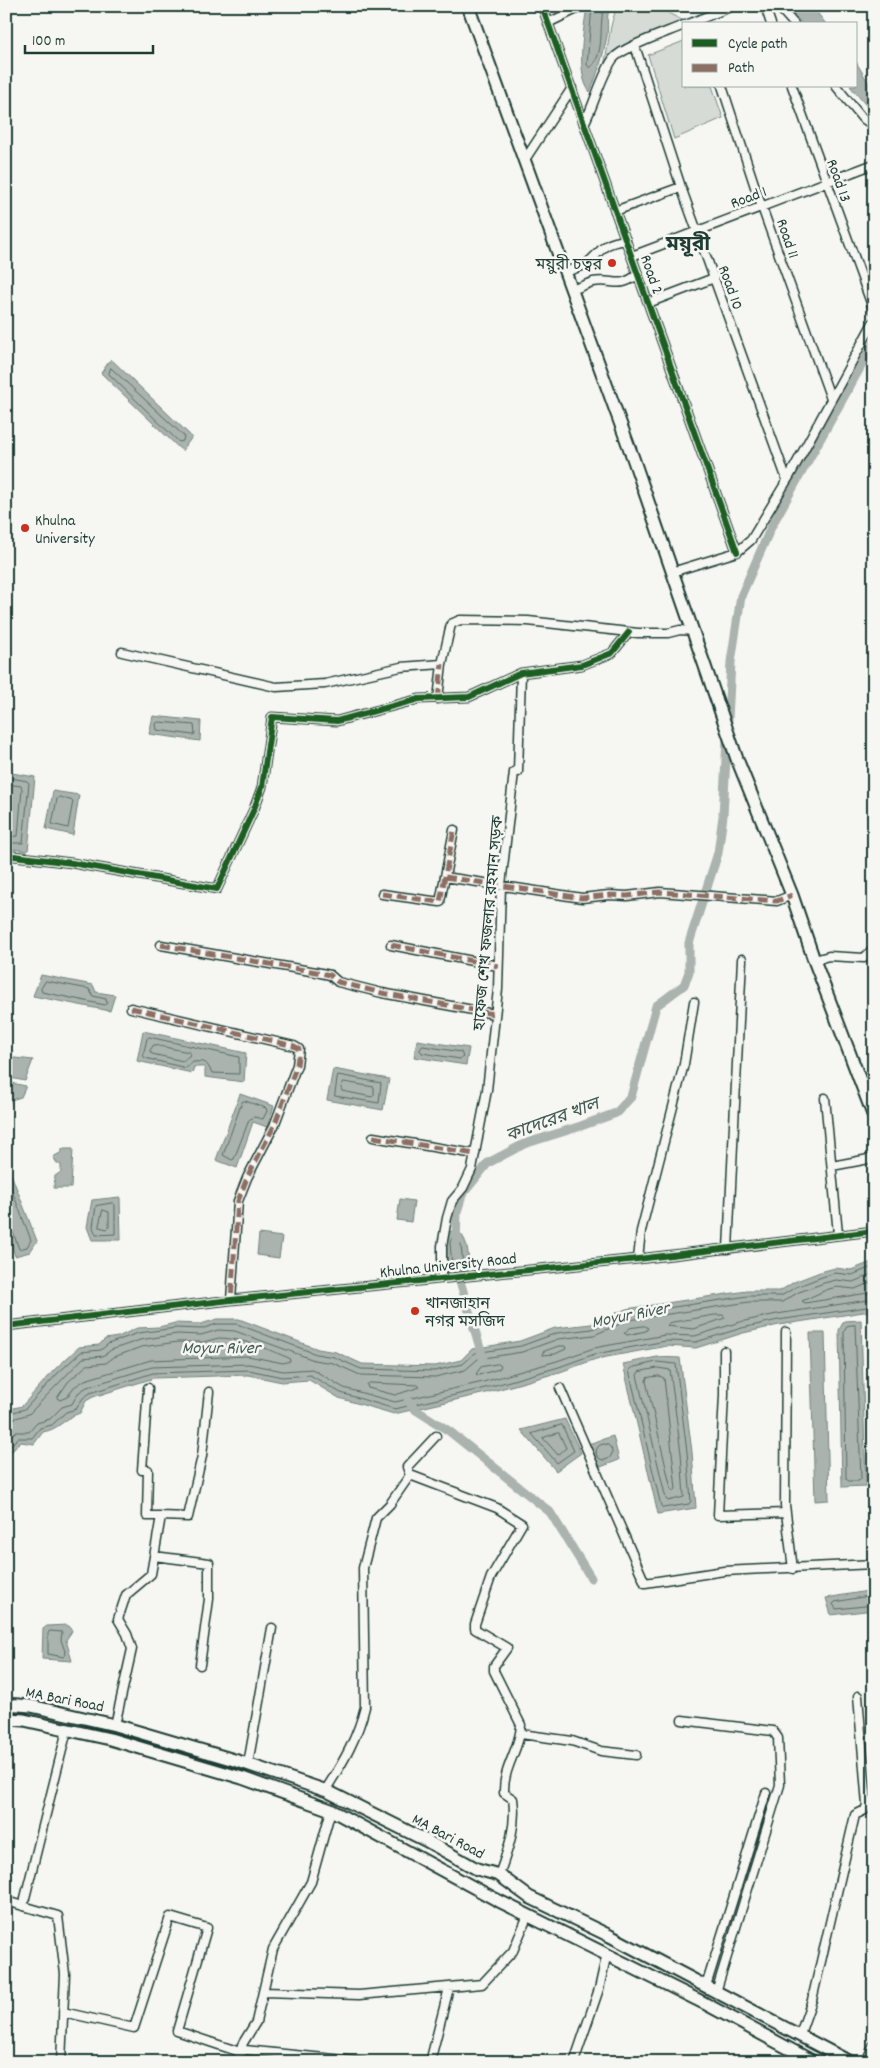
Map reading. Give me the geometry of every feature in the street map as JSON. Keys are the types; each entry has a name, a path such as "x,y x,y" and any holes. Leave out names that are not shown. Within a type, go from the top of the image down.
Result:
{"main road":[{"path":"468,6 633,458 737,759 792,895 814,960 874,1117"},
{"name":"MA Bari Road","path":"6,1704 31,1706 114,1725 248,1764 328,1791 426,1840 477,1869 499,1875 529,1897 604,1933 800,2034 850,2062"},
{"name":"MA Bari Road","path":"6,1719 24,1720 110,1739 242,1778 330,1810 528,1915 607,1953 814,2062"}],"street":[{"name":"Road 2","path":"542,6 736,552"},
{"path":"548,23 583,6"},
{"path":"700,21 733,6"},
{"path":"764,6 769,22"},
{"path":"778,6 792,22"},
{"path":"872,6 874,11"},
{"path":"584,124 602,80 614,57 682,26"},
{"name":"Road 10","path":"635,46 681,187 787,480"},
{"path":"524,161 572,88"},
{"name":"Road 11","path":"723,88 831,400"},
{"name":"Road 13","path":"793,88 825,182 874,311"},
{"path":"838,88 862,118 874,126"},
{"name":"Road 1","path":"632,256 874,164"},
{"path":"615,210 681,187"},
{"path":"564,272 585,265 609,242 626,240"},
{"path":"571,290 593,282 619,284 630,280 638,274"},
{"path":"648,303 714,278"},
{"path":"672,572 736,552 751,540 787,480 874,321"},
{"path":"438,699 442,664 451,624 460,620 528,621 629,632 668,634 680,630 694,631"},
{"path":"6,855 72,863 217,890 262,787 272,717 337,721 420,699 469,697 521,673 582,665 612,653 629,632"},
{"path":"122,652 276,687 325,684 401,667 442,664"},
{"name":"হাফেজ শেখ ফজলার রহমান সড়ক","path":"442,1278 442,1246 447,1218 452,1201 463,1188 472,1169 487,1090 498,990 501,885 514,772 518,772 521,673"},
{"path":"382,894 440,902 454,830"},
{"path":"445,877 582,898 609,895 628,896 660,892 706,894 776,901 792,895"},
{"path":"161,944 316,972 330,975 338,982 382,994 494,1014"},
{"path":"391,944 498,966"},
{"path":"814,960 829,956 864,958 869,953 874,952"},
{"path":"728,1249 742,959"},
{"path":"638,1259 641,1231 684,1064 694,1002"},
{"path":"131,1008 294,1046 299,1049 297,1065 274,1126 247,1178 238,1201 230,1300"},
{"path":"825,1098 838,1234"},
{"path":"373,1137 475,1154"},
{"path":"832,1166 874,1158"},
{"name":"Khulna University Road","path":"6,1326 230,1300 638,1259 874,1231"},
{"path":"786,1332 786,1513 793,1569"},
{"path":"724,1351 724,1395 718,1515 786,1513"},
{"path":"148,1388 142,1470 148,1470 147,1516 188,1517 202,1456 209,1392"},
{"path":"560,1388 645,1583 724,1571 874,1564"},
{"path":"410,1475 408,1467 436,1436"},
{"path":"410,1475 497,1508 522,1524 491,1577 474,1624 475,1629 507,1648 494,1666 494,1671 520,1720 521,1734 507,1766 504,1780 504,1793 513,1799 514,1807 512,1835 499,1875"},
{"path":"328,1791 328,1786 349,1752 362,1722 365,1707 363,1568 376,1518 410,1475"},
{"path":"114,1725 132,1649 127,1634 118,1618 126,1595 151,1574 161,1516"},
{"path":"154,1556 209,1563 209,1599 200,1665"},
{"path":"248,1764 272,1628"},
{"path":"800,2034 812,2000 855,1815 865,1810 867,1805 858,1696"},
{"path":"682,1720 773,1731 778,1738 780,1785 711,1989"},
{"path":"24,1906 67,1730"},
{"path":"521,1734 572,1741 601,1751 636,1755"},
{"path":"711,1989 766,1793"},
{"path":"237,2062 240,2052 256,2022 273,1949 310,1882 330,1810"},
{"path":"759,1815 769,1817"},
{"path":"6,1901 58,1916 65,1974 61,2062"},
{"path":"264,1992 360,1995 482,1984 513,1951 528,1915"},
{"path":"63,2012 134,2028 170,1917 207,1928 177,2031 240,2052 246,2050 364,2062"},
{"path":"574,2062 599,1989 607,1953"},
{"path":"430,2062 449,1988"},
{"path":"866,2062 874,2044"}],"shaded area":[{"path":"618,6 654,6 684,21 633,41 604,65 611,27"},
{"path":"682,42 682,88 713,88 723,118 674,139 648,55"}],"water":[{"path":"587,6 611,6 608,13 608,32 604,50 590,92 585,84 582,63"},
{"path":"786,6 812,6 824,22 800,22"},
{"path":"858,65 874,92 874,115 852,88 858,88"},
{"path":"111,359 192,437 182,451 101,373"},
{"path":"153,716 201,721 200,741 149,734"},
{"path":"6,772 35,777 28,851 6,848"},
{"path":"53,791 79,795 73,835 46,829"},
{"path":"41,975 93,985 96,992 115,995 110,1011 33,996"},
{"path":"143,1031 246,1053 244,1082 205,1077 205,1067 194,1067 192,1073 137,1061"},
{"path":"417,1040 469,1048 466,1065 414,1057"},
{"path":"6,1057 33,1060 25,1081 6,1077"},
{"path":"333,1069 389,1079 383,1110 327,1100"},
{"path":"6,1082 26,1086 21,1097 11,1100 6,1112"},
{"path":"240,1094 274,1106 267,1127 253,1122 237,1168 216,1160"},
{"path":"62,1149 73,1149 71,1188 54,1188 55,1176 61,1172 61,1165 53,1157 62,1152"},
{"path":"6,1161 37,1241 30,1252 15,1256 6,1227"},
{"path":"120,1197 121,1240 92,1240 87,1227 92,1200"},
{"path":"400,1199 414,1201 411,1222 397,1220"},
{"path":"452,1231 460,1233 467,1246 468,1263 466,1273 463,1275 457,1272 453,1276 447,1273 445,1244 447,1233"},
{"path":"259,1234 282,1237 279,1258 257,1255"},
{"name":"Moyur River","path":"874,1261 874,1310 870,1311 779,1325 743,1333 696,1348 667,1346 596,1359 560,1372 486,1393 394,1414 339,1398 309,1380 282,1382 248,1375 154,1378 93,1397 86,1401 80,1413 49,1431 43,1432 34,1444 21,1442 6,1457 6,1410 22,1406 54,1370 79,1347 99,1345 105,1339 118,1337 137,1328 159,1327 175,1323 201,1324 217,1319 239,1319 318,1349 336,1352 362,1364 435,1366 461,1360 472,1349 520,1341 555,1328 591,1324 626,1309 747,1291 780,1291 794,1282 820,1272 835,1268 851,1270"},
{"path":"861,1320 866,1486 842,1487 839,1330 844,1321"},
{"path":"810,1333 825,1333 829,1500 815,1501"},
{"path":"657,1357 680,1358 692,1452 696,1508 658,1514 623,1364"},
{"path":"565,1419 581,1453 556,1471 521,1430"},
{"path":"613,1436 619,1460 598,1468 588,1444"},
{"path":"874,1590 874,1610 831,1615 826,1598"},
{"path":"67,1625 70,1627 72,1631 66,1640 72,1661 42,1659 43,1629 47,1626"}],"waterway":[{"name":"কাদেরের খাল","path":"456,1244 457,1212 462,1195 488,1163 524,1144 616,1113 631,1097 656,1006 684,985 689,972 689,943 718,853 723,816 731,662 741,596 772,525 874,343"},
{"name":"কাদেরের খাল","path":"457,1260 457,1271 483,1358"},
{"path":"408,1401 416,1410 449,1431 550,1512 591,1578"}],"marked path":[{"path":"438,699 442,664"},
{"path":"382,894 440,902 454,830"},
{"path":"445,877 582,898 660,892 777,901 792,895"},
{"path":"161,945 316,972 330,975 338,982 382,993 494,1014"},
{"path":"391,945 498,966"},
{"path":"131,1008 294,1046 299,1049 297,1065 274,1126 247,1178 238,1201 231,1300"},
{"path":"373,1137 475,1154"}],"cycle path":[{"path":"542,6 737,552"},
{"path":"6,855 72,863 217,889 254,809 262,787 272,717 337,721 419,699 469,697 521,673 582,665 612,653 629,632"},
{"path":"6,1326 231,1300 638,1259 874,1231"}],"place":[{"name":"ময়ুরী চত্বর","path":"612,263"},
{"name":"Khulna University","path":"25,528"},
{"name":"খানজাহান নগর মসজিদ","path":"415,1311"}],"district":[{"name":"ময়ূরী","path":"688,243"}]}
